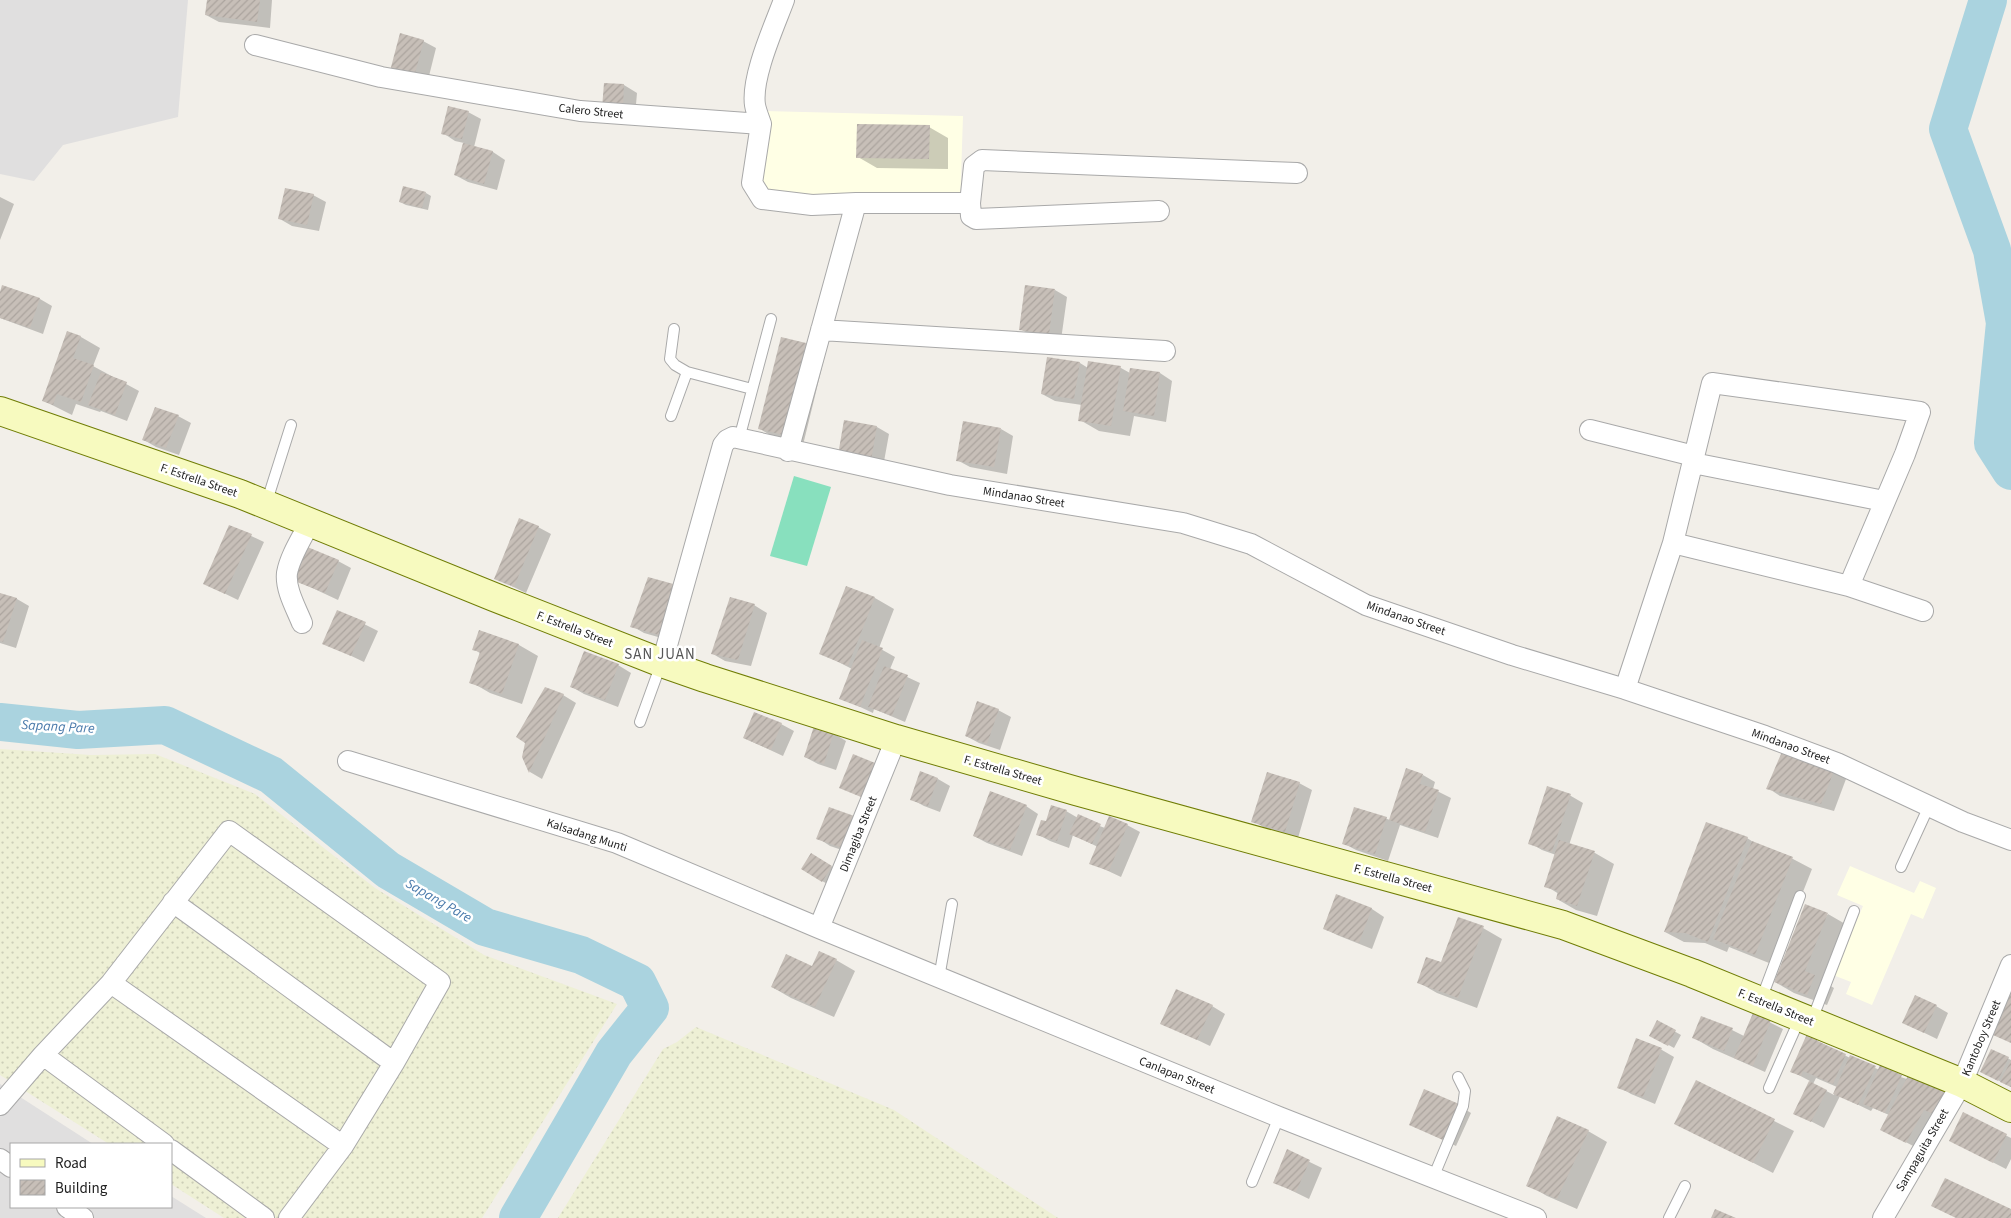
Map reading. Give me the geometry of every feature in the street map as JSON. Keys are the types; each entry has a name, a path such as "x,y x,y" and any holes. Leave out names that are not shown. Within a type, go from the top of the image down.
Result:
{"main road":[{"name":"F. Estrella Street","path":"0,411 266,505 662,663 896,739 1076,791 1563,925 1760,1001 1962,1083 2011,1108"}],"street":[{"path":"784,0 758,73 755,94 755,106 761,124 752,183 762,199 812,204 856,202 970,204"},
{"name":"Calero Street","path":"255,45 381,77 580,112 761,124"},
{"path":"1159,211 976,219 971,216 970,204 974,166 982,160 1297,174"},
{"path":"788,451 856,202"},
{"path":"821,330 1165,351"},
{"path":"1625,689 1673,543 1712,383 1920,412 1905,454 1849,586"},
{"path":"1590,430 1694,459 1884,501"},
{"path":"662,663 723,445 727,440 739,439"},
{"name":"Mindanao Street","path":"739,439 950,485 1183,523 1251,544 1366,605 1512,655 1625,689 1765,736 1838,763 1962,822 2011,840"},
{"path":"302,623 289,588 287,574 293,555 310,522"},
{"path":"1673,543 1849,586 1923,610"},
{"name":"Dimagiba Street","path":"819,928 896,739"},
{"name":"Kalsadang Munti","path":"348,761 617,843 819,928"},
{"path":"0,1105 43,1055 111,983 229,831 440,982 394,1063 343,1146 289,1218"},
{"path":"173,902 394,1063"},
{"name":"Canlapan Street","path":"819,928 1279,1117 1532,1217"},
{"name":"Kantoboy Street","path":"1962,1083 2011,965"},
{"path":"111,983 343,1146"},
{"path":"43,1055 163,1143"},
{"name":"Sampaguita Street","path":"1883,1218 1962,1083"},
{"path":"172,1151 264,1218"},
{"path":"68,1208 82,1218"}],"lane":[{"path":"739,439 771,319"},
{"path":"674,329 670,359 675,365 687,372 752,389"},
{"path":"671,416 687,372"},
{"path":"266,505 291,425"},
{"path":"640,722 662,663"},
{"path":"1901,866 1929,806"},
{"path":"1760,1001 1800,896"},
{"path":"939,978 952,904"},
{"path":"1769,1088 1806,1020 1854,911"},
{"path":"1433,1178 1463,1106 1465,1091 1458,1077"},
{"path":"1252,1182 1279,1117"},
{"path":"1670,1218 1685,1186"}],"shaded area":[{"path":"0,0 188,0 178,117 63,145 34,181 0,174"},
{"path":"764,111 963,116 960,208 762,192"},
{"path":"0,749 91,755 155,754 255,794 375,888 484,955 617,1004 482,1218 224,1218 172,1185 172,1143 107,1143 0,1075"},
{"path":"1850,866 1914,893 1920,881 1936,888 1923,919 1911,914 1872,1005 1846,994 1851,982 1833,975 1863,906 1837,895"},
{"path":"696,1027 894,1110 1058,1218 558,1218 663,1049 677,1042"},
{"path":"0,1084 91,1143 10,1143 10,1208 172,1208 172,1197 206,1218 0,1218"}],"green space":[{"path":"794,476 831,487 807,566 770,556"}],"building":[{"path":"207,0 260,0 257,22 205,15"},
{"path":"400,33 424,40 414,77 390,71"},
{"path":"604,83 624,84 623,109 602,108"},
{"path":"448,106 469,111 462,139 441,134"},
{"path":"857,124 930,125 929,159 856,158"},
{"path":"463,143 493,151 484,184 454,175"},
{"path":"403,186 426,192 422,208 399,202"},
{"path":"285,188 314,194 307,225 278,219"},
{"path":"2,285 40,298 30,328 0,318 0,292"},
{"path":"1025,285 1055,289 1049,334 1019,330"},
{"path":"67,331 81,336 73,358 94,365 81,402 57,394 53,405 42,401"},
{"path":"781,337 806,343 784,435 758,429"},
{"path":"1047,357 1080,362 1074,399 1041,394"},
{"path":"1088,361 1121,366 1111,426 1078,421"},
{"path":"1130,368 1160,372 1154,416 1123,411"},
{"path":"101,372 127,382 115,415 88,405"},
{"path":"155,407 179,415 166,448 142,440"},
{"path":"844,420 877,426 871,461 838,455"},
{"path":"963,421 1001,428 994,467 956,461"},
{"path":"519,518 539,526 514,587 494,579"},
{"path":"229,525 252,534 225,594 203,584"},
{"path":"305,546 339,560 325,593 292,580"},
{"path":"648,577 677,585 659,635 630,627"},
{"path":"846,586 875,597 848,666 819,654"},
{"path":"0,593 17,598 3,642 0,641"},
{"path":"730,597 755,604 738,660 711,654"},
{"path":"337,610 366,622 351,656 322,644"},
{"path":"479,630 519,644 502,694 469,683 480,652 472,650"},
{"path":"862,640 883,648 860,707 839,699"},
{"path":"584,651 619,664 605,700 570,687"},
{"path":"884,666 908,675 892,716 868,707"},
{"path":"545,687 564,694 529,773 522,757 525,743 516,737"},
{"path":"977,701 999,709 987,744 965,736"},
{"path":"754,712 782,723 771,750 743,738"},
{"path":"814,726 834,732 824,764 804,757"},
{"path":"1784,747 1837,763 1821,804 1766,789"},
{"path":"853,754 880,765 866,799 839,788"},
{"path":"1406,768 1423,774 1420,784 1439,790 1425,832 1389,820"},
{"path":"920,771 938,778 928,806 910,800"},
{"path":"1267,772 1300,782 1285,832 1251,822"},
{"path":"1547,786 1571,794 1552,852 1528,844"},
{"path":"990,791 1027,805 1010,850 973,836"},
{"path":"1051,805 1067,810 1057,841 1036,835 1041,820 1046,821"},
{"path":"829,807 857,817 845,849 816,839"},
{"path":"1354,807 1387,817 1375,854 1342,844"},
{"path":"1078,814 1101,824 1092,844 1069,834"},
{"path":"1109,816 1128,824 1109,871 1089,864"},
{"path":"1706,822 1748,837 1708,942 1685,933 1664,932"},
{"path":"1559,840 1595,851 1577,906 1556,899 1558,891 1544,887"},
{"path":"1752,841 1793,857 1755,955 1713,939"},
{"path":"811,853 832,866 822,882 801,869"},
{"path":"1336,894 1372,908 1359,943 1323,929"},
{"path":"1805,904 1828,913 1805,971 1815,975 1807,995 1774,982"},
{"path":"1458,917 1484,926 1458,998 1417,983 1426,957 1441,962"},
{"path":"819,951 837,959 815,1007 771,987 786,954 812,966"},
{"path":"1176,989 1213,1005 1197,1040 1160,1024"},
{"path":"2011,992 2011,1043 1993,1035"},
{"path":"1915,995 1937,1005 1924,1033 1902,1023"},
{"path":"1753,1013 1771,1020 1753,1066 1734,1058"},
{"path":"1701,1016 1733,1028 1724,1051 1692,1038"},
{"path":"1657,1020 1676,1030 1668,1046 1649,1036"},
{"path":"1807,1034 1818,1039 1817,1041 1846,1054 1833,1084 1803,1071 1801,1076 1790,1072"},
{"path":"1636,1038 1662,1048 1643,1097 1617,1088"},
{"path":"1991,1049 2009,1057 1998,1081 1980,1072"},
{"path":"1850,1055 1876,1066 1858,1105 1833,1094"},
{"path":"2011,1060 2011,1087 2000,1082"},
{"path":"1880,1065 1902,1075 1885,1113 1863,1104"},
{"path":"1911,1070 1951,1090 1938,1116 1924,1110 1906,1143 1880,1130"},
{"path":"1696,1080 1775,1119 1753,1163 1674,1124"},
{"path":"1809,1081 1827,1090 1811,1122 1793,1114"},
{"path":"1424,1089 1459,1104 1443,1140 1409,1125"},
{"path":"1963,1112 2007,1134 1993,1163 1949,1141"},
{"path":"1557,1116 1589,1130 1557,1199 1526,1186"},
{"path":"1287,1149 1310,1160 1296,1192 1273,1183"},
{"path":"1945,1178 2011,1209 2011,1218 1956,1218 1931,1206"},
{"path":"1715,1209 1736,1218 1711,1218"}],"waterway":[{"path":"1988,0 1948,129 1992,250 2005,323 1993,443 2011,471"},
{"name":"Sapang Pare","path":"0,722 78,730 165,725 271,775 388,870 485,927 581,955 637,982 650,1008 614,1053 518,1218"}],"district":[{"name":"SAN JUAN","path":"660,654"}]}
